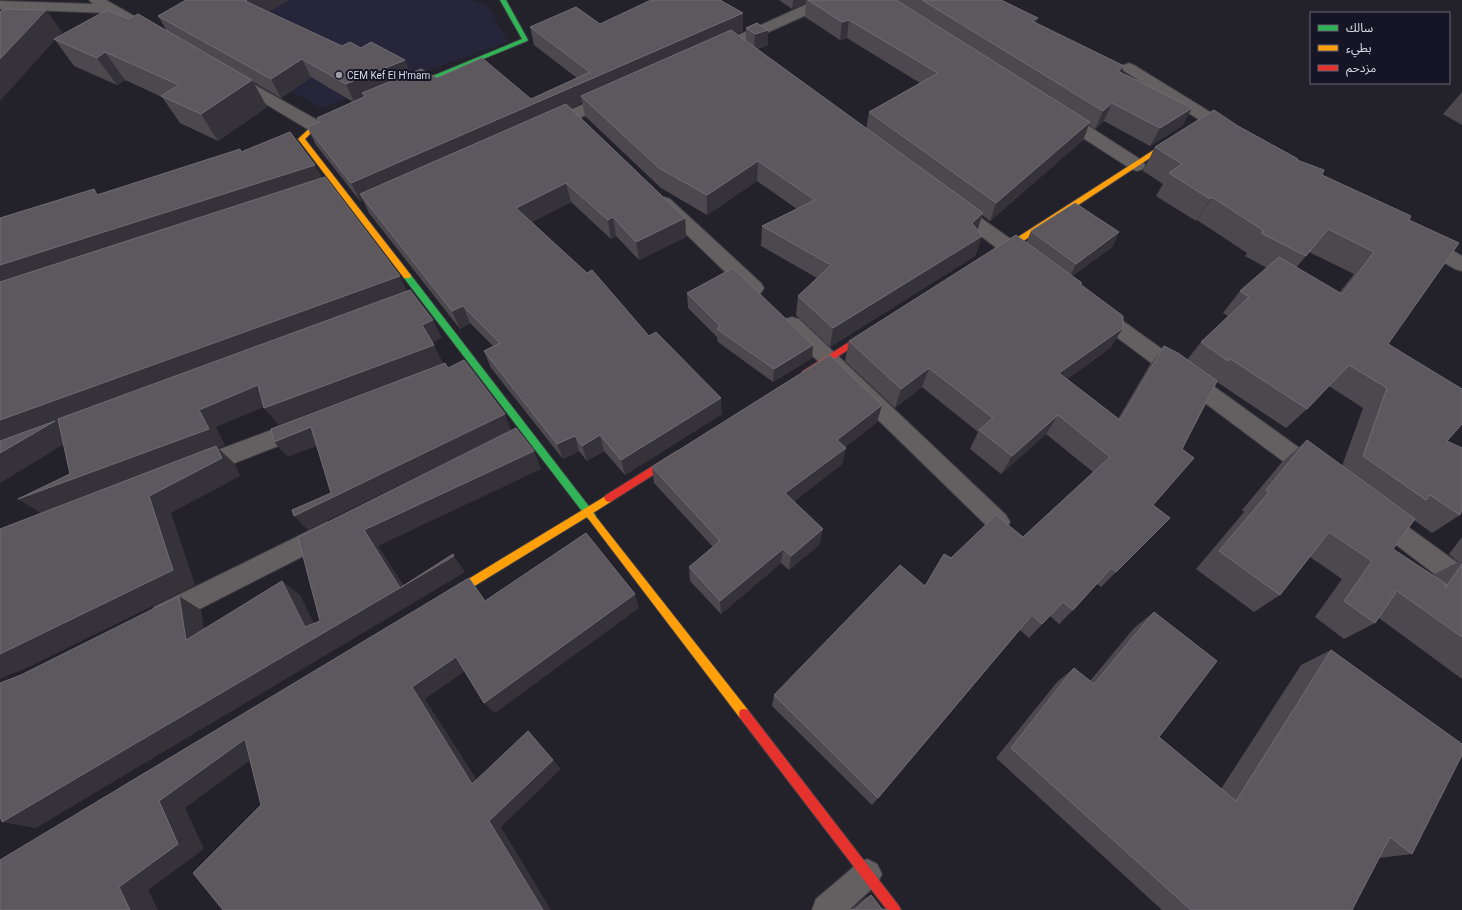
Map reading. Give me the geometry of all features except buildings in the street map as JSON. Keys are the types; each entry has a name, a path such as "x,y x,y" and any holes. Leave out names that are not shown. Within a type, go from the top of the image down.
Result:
{"street":[{"path":"96,0 166,40"},
{"path":"402,90 525,40 503,0"},
{"path":"698,59 828,0"},
{"path":"0,5 21,3 112,10"},
{"path":"4,20 21,3"},
{"path":"733,43 752,57"},
{"path":"1129,68 1205,120 1242,138"},
{"path":"220,71 315,126"},
{"path":"536,131 578,120 621,93"},
{"path":"1050,110 1137,164"},
{"path":"344,114 315,126 293,142 331,190 363,208 415,300 472,362 528,433 895,910"},
{"path":"988,259 1183,135"},
{"path":"652,191 765,299"},
{"path":"938,195 1040,270"},
{"path":"1407,233 1462,264"},
{"path":"1085,303 1328,482"},
{"path":"782,315 998,522"},
{"path":"801,376 880,326"},
{"path":"450,370 472,362"},
{"path":"177,475 317,421"},
{"path":"506,444 528,433"},
{"path":"437,603 588,512 688,448"},
{"path":"1366,510 1462,580"},
{"path":"141,626 349,523"},
{"path":"827,910 867,874"}],"shaded area":[{"name":"CEM Kef El H'mam","path":"252,0 473,0 488,6 508,42 321,108 192,34"}],"traffic: fast":[{"path":"408,88 525,40 503,0"},
{"path":"407,276 591,516"}],"traffic: slow":[{"path":"335,117 315,126 301,139 407,276"},
{"path":"996,255 1176,139"},
{"path":"446,598 609,498"},
{"path":"591,516 744,714"}],"traffic: jam":[{"path":"806,373 873,330"},
{"path":"609,498 677,455"},
{"path":"744,714 895,910"}],"place":[{"name":"CEM Kef El H'mam","path":"339,75"}]}
